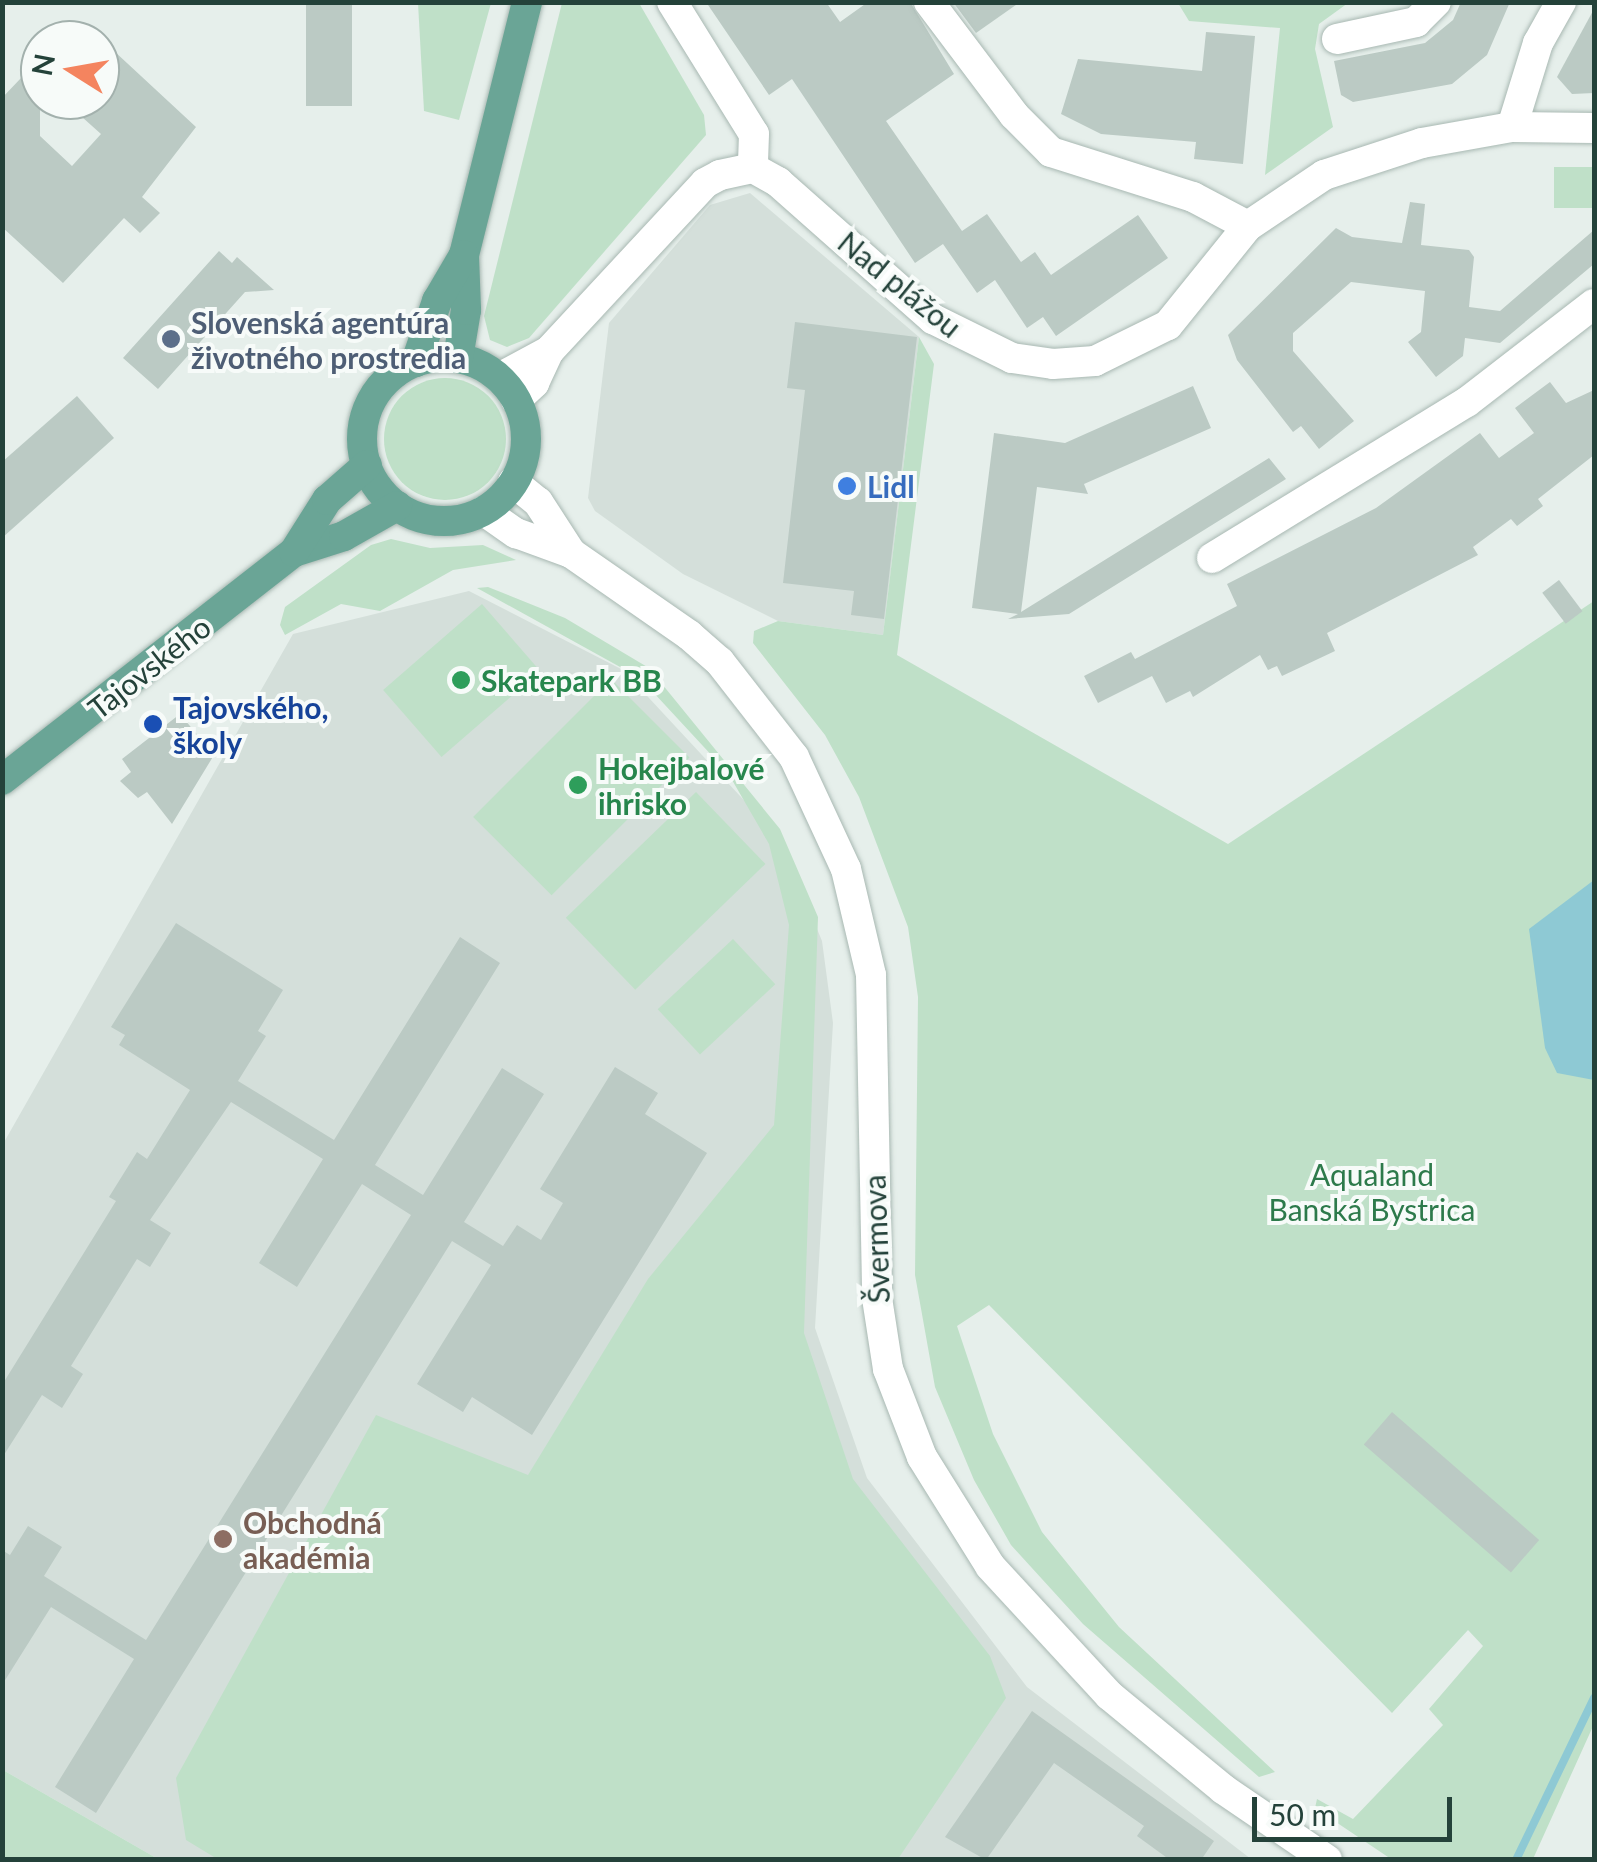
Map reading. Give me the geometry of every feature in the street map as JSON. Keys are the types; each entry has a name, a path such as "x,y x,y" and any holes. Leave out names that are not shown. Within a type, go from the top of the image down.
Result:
{"main road":[{"path":"458,358 466,310 464,255 527,2"},
{"path":"416,362 437,300 464,255"},
{"path":"458,358 508,389 526,441 513,482 484,511 444,521 397,506 366,465 368,410 384,384 416,362 458,358"},
{"name":"Tajovského","path":"2,780 294,552 327,500 366,465"},
{"name":"Tajovského","path":"294,552 344,536 397,506"}],"street":[{"path":"508,389 534,383 549,351 705,182 753,168 754,134 672,2"},
{"path":"929,2 1014,115 1051,152 1193,197 1248,226"},
{"path":"1337,39 1416,22 1436,2"},
{"path":"1512,127 1538,42 1561,2"},
{"name":"Nad plážou","path":"753,168 778,182 933,319 1012,358 1053,364 1095,361 1168,325 1248,226 1324,174 1422,144 1512,127 1594,128"},
{"path":"1212,558 1468,402 1594,304"},
{"name":"Švermova","path":"513,482 538,502 571,553"},
{"name":"Švermova","path":"484,511 516,533 571,553 720,662 794,757 846,869 872,975 877,1040 871,1220 882,1337 903,1414 954,1513 1001,1579 1108,1695 1223,1789 1327,1860"}],"shaded area":[{"path":"750,193 919,337 883,635 778,621 683,574 595,511 588,498 609,323 710,205"},
{"path":"469,591 623,670 780,839 822,941 833,1023 815,1328 867,1478 1027,1687 1251,1859 158,1859 3,1770 3,1144 293,634"}],"green space":[{"path":"418,3 491,3 459,120 424,111"},
{"path":"562,3 639,3 704,115 706,135 529,338 507,347 490,340 484,316"},
{"path":"1178,3 1348,3 1319,24 1315,49 1333,127 1265,175 1280,28 1189,21"},
{"path":"1554,167 1594,167 1594,208 1554,208"},
{"name":"Aqualand Banská Bystrica","path":"919,337 934,364 897,655 1228,844 1594,601 1594,1724 1533,1859 1391,1859 1315,1808 1317,1799 1353,1819 1443,1725 1429,1709 1483,1646 1468,1630 1392,1713 989,1305 957,1326 993,1434 1042,1532 1119,1627 1275,1772 1259,1777 1083,1624 1011,1545 974,1480 935,1387 915,1275 918,997 908,927 859,797 825,735 753,643 754,631 778,621 883,635"},
{"path":"445,378 468,383 488,396 501,416 506,439 501,462 488,482 468,495 445,500 422,495 402,482 389,462 384,439 389,416 402,396 422,383"},
{"path":"391,539 430,548 483,545 516,560 453,570 380,611 341,604 285,635 280,625 285,607 371,545"},
{"path":"488,587 565,618 649,668 780,829 818,917 804,1333 853,1479 990,1656 1006,1698 898,1859 219,1860 186,1840 176,1778 376,1415 528,1475 648,1279 774,1125 789,925 769,844 728,773 640,678 477,588"},
{"name":"Skatepark BB","path":"482,604 540,671 442,757 383,690"},
{"name":"Hokejbalové ihrisko","path":"611,679 689,757 552,895 473,817"},
{"path":"696,792 765,864 635,990 566,918"},
{"path":"733,939 775,984 700,1055 658,1009"},
{"path":"3,1770 158,1859 3,1859"}],"water":[{"path":"1594,880 1594,1080 1557,1073 1545,1048 1529,929"}],"building":[{"path":"306,2 352,2 352,106 306,106"},
{"path":"706,2 826,2 840,22 868,2 910,2 954,74 886,121 962,231 987,214 1021,262 1035,252 1051,275 1138,215 1168,258 1056,336 1043,317 1027,328 995,280 977,293 943,244 915,263 792,79 769,95"},
{"path":"953,2 1020,2 976,33"},
{"path":"1461,2 1510,2 1487,55 1452,84 1353,102 1341,95 1334,61 1425,43 1453,20"},
{"path":"1594,9 1594,93 1572,94 1557,77"},
{"path":"1206,32 1255,36 1243,164 1194,159 1196,142 1101,134 1061,114 1078,59 1202,71"},
{"path":"120,57 196,127 142,197 160,213 140,233 124,218 63,283 2,227 2,98 20,79 20,120 40,120 40,136 72,166 101,134 85,120 120,120"},
{"path":"1410,202 1425,204 1421,245 1469,250 1474,257 1469,307 1500,311 1594,230 1594,264 1500,343 1465,338 1463,356 1436,377 1408,342 1421,332 1425,291 1351,282 1293,333 1293,351 1354,421 1319,449 1301,426 1293,432 1237,360 1228,335 1336,228 1352,237 1402,243"},
{"name":"Slovenská agentúra životného prostredia","path":"219,251 232,263 237,257 274,290 245,292 158,389 123,358"},
{"name":"Lidl","path":"795,322 917,337 884,619 851,615 854,591 783,583 805,390 787,388"},
{"path":"1550,382 1566,403 1594,390 1594,455 1538,499 1543,506 1517,526 1511,519 1473,547 1478,555 1327,633 1335,651 1282,676 1277,666 1268,670 1260,655 1193,697 1190,691 1166,703 1152,676 1098,703 1084,676 1131,652 1135,659 1237,606 1227,584 1376,508 1480,433 1499,458 1534,433 1515,408"},
{"path":"1193,386 1211,428 1084,484 1088,494 1037,487 1021,612 1269,458 1286,479 1069,614 1008,619 1018,614 972,608 994,433 1065,443"},
{"path":"77,396 114,438 2,538 2,462"},
{"path":"1559,580 1582,611 1566,624 1542,593"},
{"path":"180,714 214,755 172,824 147,792 138,798 120,781 131,772 122,759"},
{"path":"176,923 283,990 258,1031 266,1036 238,1081 334,1140 460,937 500,963 375,1165 423,1195 502,1068 544,1094 464,1222 503,1246 517,1225 541,1240 563,1203 540,1189 615,1067 658,1093 645,1114 707,1153 532,1435 472,1397 463,1412 417,1384 491,1265 452,1241 96,1813 55,1787 134,1659 51,1607 2,1685 2,1550 10,1555 28,1526 62,1547 44,1576 146,1640 411,1215 362,1184 297,1287 259,1263 323,1159 231,1102 150,1220 171,1233 150,1267 137,1259 71,1366 83,1374 62,1408 42,1395 2,1458 2,1385 116,1201 109,1197 137,1152 147,1159 190,1090 119,1045 125,1035 111,1027"},
{"path":"1392,1412 1539,1540 1511,1572 1364,1444"},
{"path":"1032,1711 1214,1841 1201,1860 1170,1860 1137,1836 1144,1826 1054,1763 986,1860 945,1837"}],"waterway":[{"path":"1516,1860 1594,1698"}],"place":[{"name":"Slovenská agentúra životného prostredia","path":"171,339"},
{"name":"Lidl","path":"847,486"},
{"name":"Skatepark BB","path":"461,680"},
{"name":"Tajovského, školy","path":"153,724"},
{"name":"Hokejbalové ihrisko","path":"578,785"},
{"name":"Obchodná akadémia","path":"223,1539"}]}
